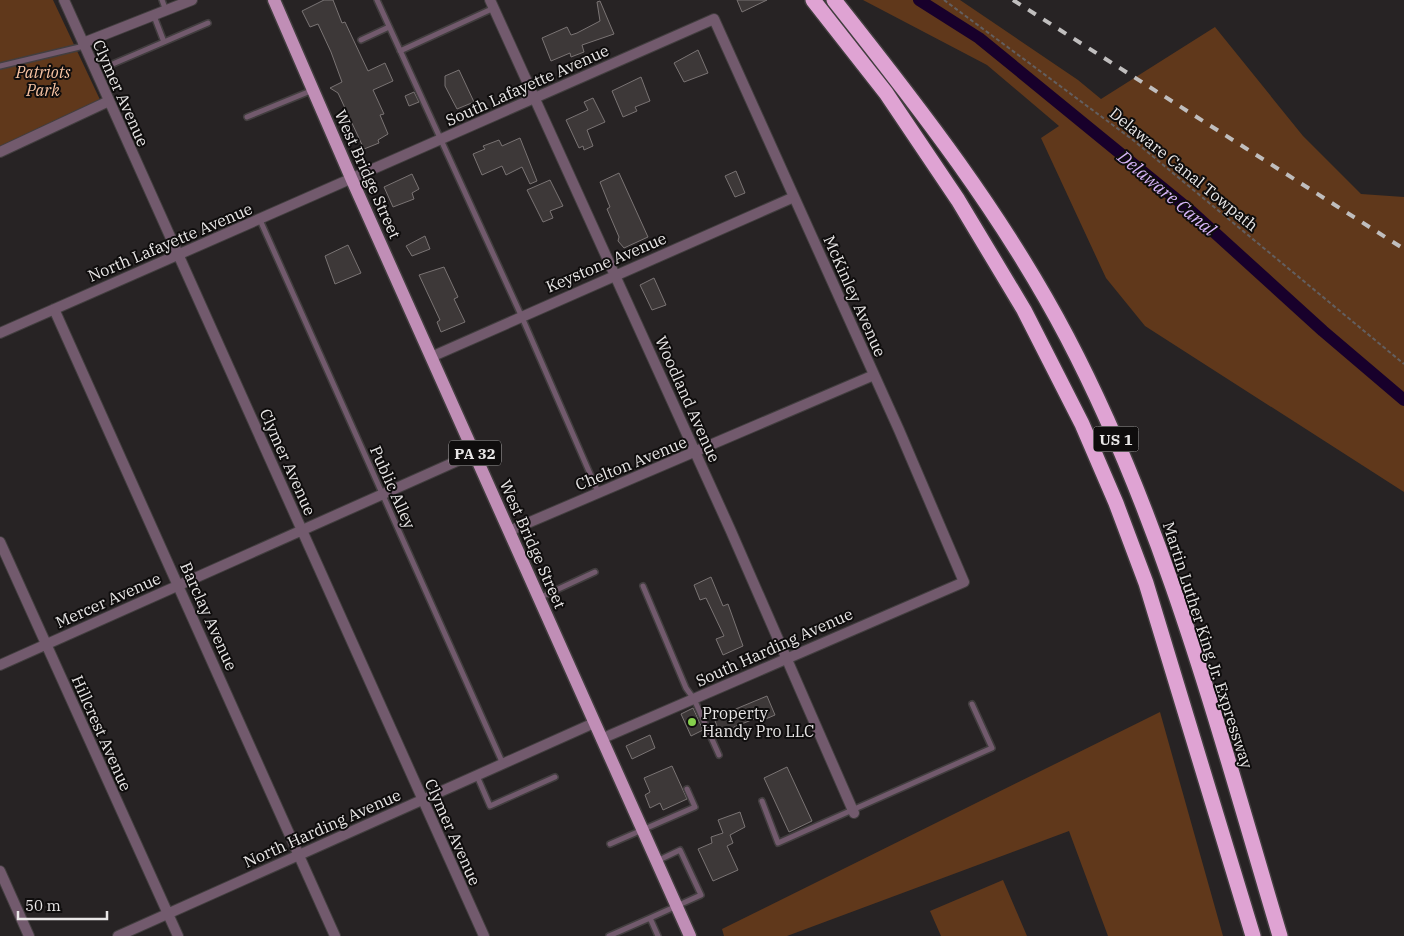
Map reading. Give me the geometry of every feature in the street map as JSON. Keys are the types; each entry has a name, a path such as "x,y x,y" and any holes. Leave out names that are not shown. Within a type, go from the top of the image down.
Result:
{"highway":[{"name":"US 1","path":"813,0 886,93 958,200 1024,310 1078,416 1116,503 1146,583 1253,936"},
{"name":"Martin Luther King Jr. Expressway","path":"834,0 921,110 977,188 1045,298 1086,374 1139,494 1170,575 1280,936"}],"main road":[{"name":"West Bridge Street","path":"278,1 313,90 352,180 690,936"}],"street":[{"name":"Clymer Avenue","path":"64,0 484,936"},
{"path":"84,44 192,0"},
{"name":"Woodland Avenue","path":"492,4 696,452 853,812"},
{"name":"South Lafayette Avenue","path":"352,180 714,19"},
{"name":"McKinley Avenue","path":"714,19 874,375 964,582 959,584"},
{"path":"0,152 109,101"},
{"name":"North Lafayette Avenue","path":"0,333 352,180"},
{"name":"Keystone Avenue","path":"431,356 794,196"},
{"name":"Barclay Avenue","path":"54,309 335,936"},
{"name":"Chelton Avenue","path":"509,531 874,375"},
{"name":"Mercer Avenue","path":"0,664 474,453"},
{"name":"Hillcrest Avenue","path":"0,542 178,936"},
{"name":"South Harding Avenue","path":"601,739 959,584"},
{"name":"North Harding Avenue","path":"118,936 594,723"},
{"path":"0,871 29,936"}],"lane":[{"path":"162,0 166,11"},
{"path":"377,0 442,139 598,492"},
{"path":"400,51 492,4"},
{"path":"154,16 164,42"},
{"path":"108,66 208,23"},
{"path":"361,40 389,27"},
{"path":"0,66 84,44"},
{"path":"246,117 313,90"},
{"name":"Public Alley","path":"260,220 503,764"},
{"path":"539,599 596,572"},
{"path":"643,586 686,688 694,699 719,755"},
{"path":"762,801 778,843 853,812 992,748 972,704"},
{"path":"477,776 490,806 555,777"},
{"path":"610,844 695,807 687,790"},
{"path":"609,936 701,895 680,850 656,861"},
{"path":"650,918 658,936"}],"path":[{"name":"Delaware Canal Towpath","path":"944,0 1133,140 1404,364"}],"green space":[{"name":"Patriots Park","path":"0,0 53,0 102,104 0,148"},
{"path":"863,0 960,0 1078,80 1101,99 1215,27 1303,136 1361,194 1404,197 1404,492 1145,326 1106,278 1041,138 1059,126 987,65"},
{"path":"1160,712 1223,936 1108,936 1069,831 787,936 724,936 722,929"},
{"path":"1003,880 1027,936 941,936 930,911"}],"building":[{"path":"324,0 333,0 342,23 345,22 368,71 385,63 393,81 373,90 384,114 380,115 388,134 378,140 379,143 364,149 338,93 330,88 342,82 331,52 318,24 310,27 302,11"},
{"path":"737,0 767,0 742,12"},
{"path":"600,1 614,34 582,45 584,52 571,57 570,53 551,61 542,38 567,27 571,35 600,21 597,2"},
{"path":"698,50 708,73 684,82 674,63"},
{"path":"459,70 474,102 457,109 445,86 445,76"},
{"path":"641,77 650,101 635,107 637,111 623,117 612,91"},
{"path":"414,92 419,102 409,106 405,96"},
{"path":"593,98 605,122 587,130 593,146 584,150 583,146 579,148 566,120 588,110 584,102"},
{"path":"520,138 537,181 530,184 522,167 506,175 502,166 482,175 473,154 485,149 483,146 499,140 502,146"},
{"path":"736,171 745,193 735,197 725,176"},
{"path":"619,173 648,237 624,248 618,241 619,237 607,209 610,207 600,182"},
{"path":"412,174 419,189 412,193 414,199 393,207 384,187"},
{"path":"550,180 563,206 550,211 553,218 543,222 527,190"},
{"path":"425,236 430,249 412,256 406,246"},
{"path":"348,245 361,273 335,284 325,256"},
{"path":"444,267 458,297 454,299 465,322 441,332 437,322 440,320 419,275"},
{"path":"654,278 666,305 652,310 640,285"},
{"path":"711,577 723,606 728,604 743,646 723,655 716,639 724,636 706,598 700,600 694,585"},
{"path":"767,696 775,715 761,721 759,717 734,727 737,734 727,738 724,731 719,732 714,718"},
{"name":"Property Handy Pro LLC","path":"693,708 703,730 691,736 681,714"},
{"path":"650,735 655,748 632,759 626,746"},
{"path":"672,766 687,799 663,810 660,803 650,808 645,795 650,792 644,778"},
{"path":"787,767 812,821 789,832 764,778"},
{"path":"740,812 745,827 730,835 733,843 727,846 738,870 713,881 698,849 712,843 711,837 723,833 718,820"}],"waterway":[{"name":"Delaware Canal","path":"919,0 979,38 1192,212 1323,331 1404,400"}],"railway":[{"path":"1013,0 1404,249"}],"place":[{"name":"Property Handy Pro LLC","path":"692,722"}]}
